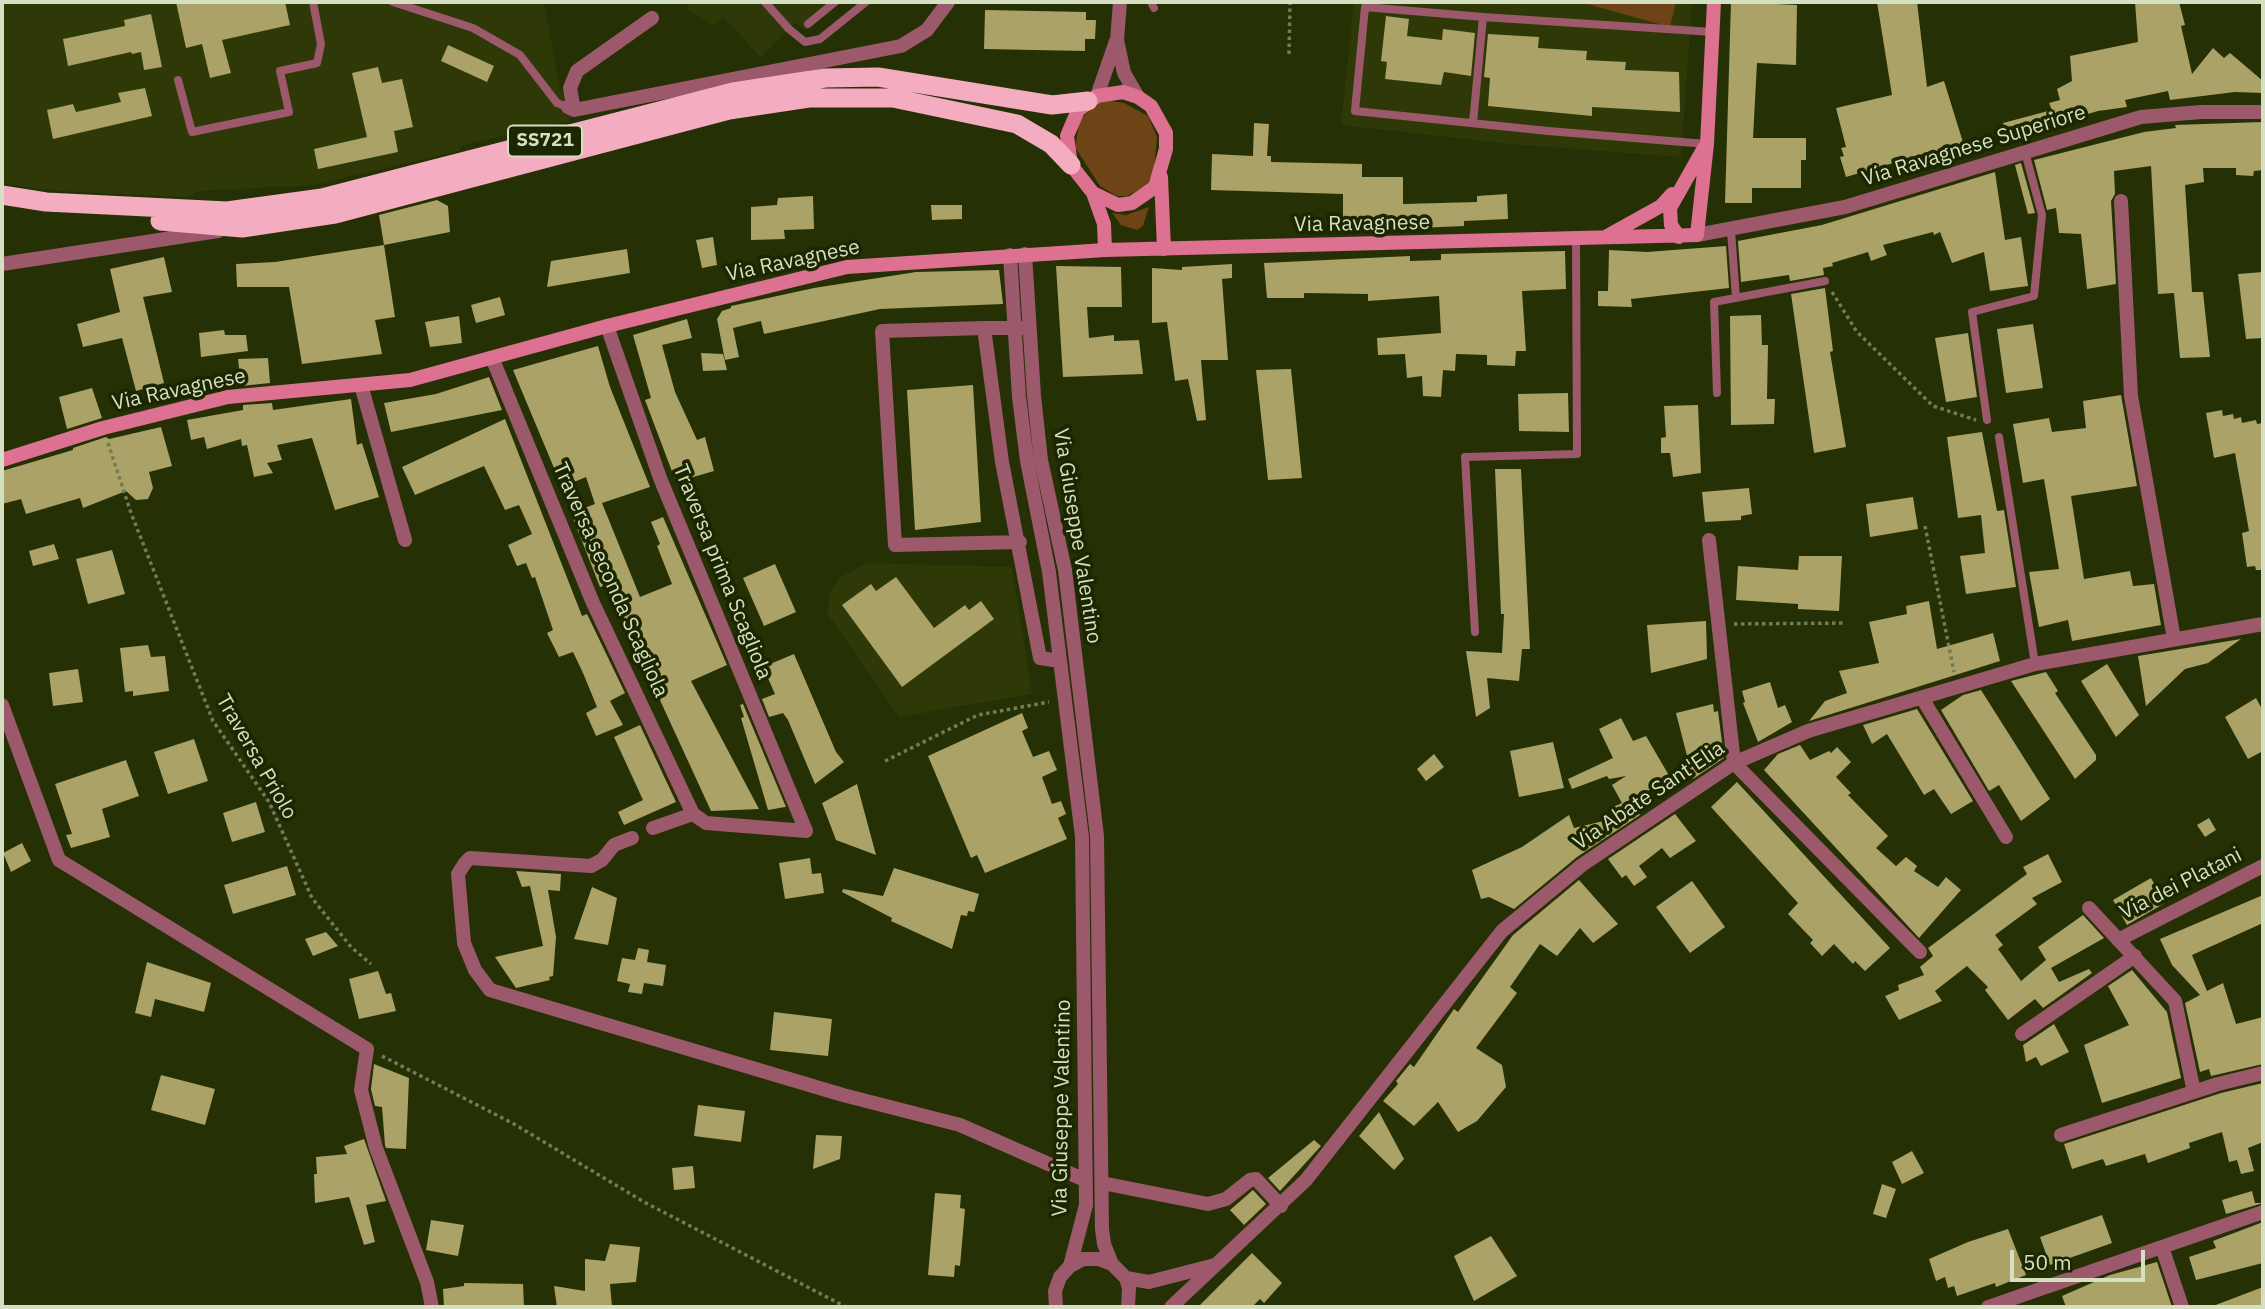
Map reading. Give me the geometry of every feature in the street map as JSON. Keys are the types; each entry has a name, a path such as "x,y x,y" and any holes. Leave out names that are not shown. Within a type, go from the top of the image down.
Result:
{"highway":[{"name":"SS721","path":"2,195 46,202 227,211 323,198 733,92 825,78 878,77 1052,105 1092,99"},
{"name":"SS721","path":"2,208 242,228 335,214 729,110 809,98 893,98 1017,124 1052,144 1071,165"}],"main road":[{"path":"1698,235 1707,144 1714,2"},
{"path":"1105,250 1104,224 1093,193 1071,165 1067,136 1071,121 1092,99 1123,92 1138,97 1151,106 1166,133 1161,174 1164,249"},
{"path":"1679,237 1671,225 1670,208 1707,144"},
{"path":"1093,193 1118,205 1132,203 1150,193 1161,174"},
{"path":"1601,239 1661,206 1683,183"},
{"name":"Via Ravagnese","path":"2,460 103,428 228,397 410,380 493,360 607,326 847,267 1105,250 1698,235"}],"street":[{"path":"652,18 577,72 570,89 571,108 901,46 928,30 948,2"},
{"path":"1120,2 1117,40 1124,73 1138,97"},
{"path":"1092,99 1117,40"},
{"name":"Via Ravagnese Superiore","path":"1698,235 1731,231 1845,207 2141,117 2201,112 2263,112"},
{"path":"2121,201 2131,396 2174,639"},
{"path":"2,264 242,228"},
{"name":"Via Giuseppe Valentino","path":"1025,254 1022,328 1027,461 1049,572 1083,866 1083,1225 1070,1266 1060,1277 1055,1291 1056,1307"},
{"name":"Via Giuseppe Valentino","path":"1010,255 1041,460 1065,570 1099,866 1102,1183 1104,1244 1112,1264"},
{"name":"Traversa prima Scagliola","path":"607,326 660,478 806,831 706,823 693,814"},
{"path":"984,328 1002,462 1020,542 1040,658 1060,661"},
{"path":"1020,542 895,545 882,331 1022,328"},
{"name":"Traversa seconda Scagliola","path":"493,360 593,603 693,814"},
{"path":"361,385 405,540"},
{"path":"1709,540 1734,763 1920,952"},
{"name":"Via Abate Sant'Elia","path":"1171,1307 1306,1180 1502,931 1583,865 1734,763 1808,732 2035,664 2263,624"},
{"path":"1922,698 2006,837"},
{"path":"2,705 59,860 367,1049 361,1090 376,1148 427,1282 432,1307"},
{"path":"653,828 693,814"},
{"path":"632,838 614,845 602,860 591,866 470,858 465,863 458,874 459,912 464,943 475,970 490,990 816,1087 960,1125 1085,1180"},
{"path":"1083,866 1099,866"},
{"name":"Via dei Platani","path":"2118,940 2263,866"},
{"path":"2089,908 2175,1000 2194,1092"},
{"path":"2022,1034 2135,957"},
{"path":"2061,1135 2263,1073"},
{"path":"1102,1183 1208,1204 1226,1199 1250,1180 1256,1179 1281,1206"},
{"path":"1988,1307 2263,1212"},
{"path":"2162,1247 2182,1307"},
{"path":"1070,1266 1083,1259 1098,1259 1112,1264 1126,1278 1129,1303"},
{"name":"Via Abate Sant'Elia","path":"1126,1278 1149,1282 1217,1265"},
{"name":"Via Abate Sant'Elia","path":"1129,1303 1149,1282"}],"lane":[{"path":"178,80 192,132 289,112 280,71 317,64 321,44 313,2"},
{"path":"393,2 473,29 520,55 557,103 571,108"},
{"path":"765,2 789,29 804,41 820,39 866,2"},
{"path":"808,24 835,2"},
{"path":"1707,144 1355,111 1365,7 1483,18 1713,32"},
{"path":"1473,122 1483,18"},
{"path":"1987,420 1972,312 2034,296 2042,215 2025,152"},
{"path":"1731,231 1736,298"},
{"path":"1475,632 1465,457 1577,454 1576,240"},
{"path":"1717,393 1714,302 1825,281"},
{"path":"1999,437 2035,664"}],"path":[{"path":"1289,54 1290,2"},
{"path":"1825,281 1857,332 1933,406 1968,420 1987,420"},
{"name":"Traversa Priolo","path":"103,428 131,513 213,721 269,802 312,898 351,947 371,964"},
{"path":"1925,526 1957,688"},
{"path":"1718,624 1846,623"},
{"path":"885,761 978,716 1065,699"},
{"path":"367,1049 514,1124 644,1202 846,1307"}],"shaded area":[{"path":"2,2 544,2 560,89 566,97 570,121 463,145 458,151 313,185 198,191 188,197 57,191 2,183"},
{"path":"688,2 842,2 806,30 795,23 760,57 723,16 714,26 688,10"},
{"path":"1354,2 1692,2 1681,157 1510,144 1341,125"},
{"path":"1580,2 1676,2 1670,27"},
{"path":"1098,103 1124,103 1148,116 1157,137 1154,169 1148,185 1127,196 1117,196 1100,186 1075,147 1080,119"},
{"path":"1149,207 1143,226 1137,230 1121,225 1112,213 1126,215"},
{"path":"866,563 1012,567 1032,694 899,717 827,613 830,594 839,578"}],"building":[{"path":"176,2 285,2 290,25 222,40 231,73 210,78 202,44 186,48"},
{"path":"1731,2 1797,5 1796,65 1757,63 1753,138 1806,138 1806,160 1801,160 1801,188 1752,188 1752,203 1725,203"},
{"path":"1877,2 1917,2 1927,87 1944,81 1966,152 1934,161 1930,152 1846,177 1840,157 1844,156 1841,148 1846,147 1836,108 1892,95"},
{"path":"2135,2 2179,2 2185,25 2181,26 2192,74 2213,48 2224,58 2230,53 2263,81 2263,93 2235,92 2170,100 2168,91 2125,100 2127,107 2098,111 2007,137 2003,123 2052,110 2049,103 2060,100 2057,89 2072,81 2070,56 2138,42"},
{"path":"985,10 1086,12 1086,20 1096,20 1095,39 1085,39 1085,51 984,49"},
{"path":"151,14 162,67 144,70 141,52 68,66 63,39 125,26 124,20"},
{"path":"1386,16 1409,19 1407,36 1442,40 1443,29 1475,33 1471,76 1444,72 1441,85 1385,79 1387,62 1381,61"},
{"path":"1488,34 1539,37 1538,48 1587,51 1586,60 1626,62 1625,70 1679,72 1680,112 1592,107 1592,116 1488,106 1490,78 1484,77"},
{"path":"448,45 494,66 487,82 441,61"},
{"path":"378,67 382,83 402,79 413,127 394,131 398,152 318,169 314,149 367,137 352,73"},
{"path":"145,88 152,116 53,139 47,110 73,104 76,112 121,102 118,93"},
{"path":"2263,122 2263,170 2254,171 2253,176 2236,175 2236,168 2203,168 2204,182 2185,185 2192,292 2203,292 2210,357 2180,358 2174,293 2158,294 2151,166 2114,171 2115,194 2111,201 2116,284 2087,289 2081,234 2059,233 2056,208 2047,210 2034,160 2144,132 2176,128 2175,125"},
{"path":"1254,123 1269,124 1267,156 1271,156 1271,162 1362,164 1362,177 1403,177 1403,204 1477,202 1477,196 1507,194 1508,219 1464,221 1464,226 1418,228 1418,218 1343,219 1343,194 1211,190 1212,154 1253,156"},
{"path":"2021,163 2035,213 2028,214 2015,165"},
{"path":"1995,172 2005,240 2021,237 2028,286 1990,291 1984,252 1952,263 1940,232 1883,245 1887,255 1871,261 1868,252 1832,263 1833,266 1823,268 1824,275 1790,281 1789,275 1741,282 1738,241 1822,225"},
{"path":"813,196 814,229 784,230 785,239 751,240 751,207 777,205 778,198"},
{"path":"437,200 448,206 450,232 384,245 379,215"},
{"path":"931,205 962,205 962,219 932,220"},
{"path":"713,237 717,265 702,268 696,240"},
{"path":"384,245 395,317 375,320 382,354 302,364 289,287 237,287 236,264 275,262"},
{"path":"1726,246 1729,288 1631,299 1632,307 1598,306 1598,291 1608,291 1609,250 1647,252"},
{"path":"627,249 630,273 547,287 551,261"},
{"path":"1565,251 1566,289 1522,291 1526,351 1516,351 1515,366 1487,365 1487,355 1456,354 1455,371 1443,370 1441,397 1423,396 1422,376 1407,378 1405,354 1378,355 1377,338 1441,333 1439,296 1368,301 1368,294 1304,293 1304,298 1267,298 1264,263 1410,256 1410,261 1441,260 1441,254"},
{"path":"164,257 172,292 143,297 164,383 136,391 122,338 83,347 77,324 120,312 110,269"},
{"path":"1232,264 1232,278 1222,279 1228,360 1201,360 1206,420 1197,421 1188,379 1175,381 1167,322 1152,323 1152,268 1182,270 1182,267"},
{"path":"1056,266 1121,267 1122,307 1087,307 1089,338 1114,335 1114,341 1139,340 1143,374 1063,377"},
{"path":"999,270 1003,304 880,309 764,334 761,321 733,328 739,357 725,360 717,319 722,311 731,306 814,288 916,272"},
{"path":"2263,272 2263,338 2246,339 2238,274"},
{"path":"1825,288 1833,351 1830,352 1846,447 1814,453 1791,294"},
{"path":"500,297 505,315 476,323 471,305"},
{"path":"1761,315 1762,345 1768,345 1767,399 1775,399 1774,424 1731,425 1730,316"},
{"path":"459,316 462,343 430,347 425,322"},
{"path":"687,319 692,338 662,345 675,392 697,440 705,437 714,471 676,482 645,400 651,398 633,335"},
{"path":"2033,324 2043,388 2006,393 1997,329"},
{"path":"224,330 225,335 246,335 248,351 201,357 199,333"},
{"path":"1968,333 1977,397 1946,402 1935,338"},
{"path":"598,346 610,387 650,487 602,503 640,597 672,584 651,522 663,517 727,665 691,681 759,809 711,811 607,585 600,587 571,513 595,504 586,477 562,487 513,370"},
{"path":"701,353 723,354 727,370 703,371"},
{"path":"268,358 270,383 241,386 238,359"},
{"path":"1291,369 1302,478 1268,480 1256,370"},
{"path":"489,377 502,410 391,432 384,403 436,394"},
{"path":"973,385 981,522 915,530 907,390"},
{"path":"92,388 102,418 67,429 59,397"},
{"path":"1568,393 1569,432 1519,431 1518,394"},
{"path":"2121,395 2137,486 2071,496 2084,579 2130,571 2133,586 2154,584 2161,625 2072,641 2068,620 2039,627 2029,572 2059,569 2044,479 2023,483 2013,424 2049,418 2052,432 2086,428 2083,401"},
{"path":"351,399 357,445 362,443 379,497 335,510 312,438 277,445 282,460 267,463 273,473 254,477 247,445 242,446 241,439 207,449 204,437 191,440 187,420 243,410 243,405 272,403 273,410"},
{"path":"1698,405 1701,473 1673,477 1670,453 1661,453 1661,438 1666,437 1664,406"},
{"path":"2222,410 2223,416 2233,414 2234,419 2241,417 2242,423 2256,420 2257,424 2263,423 2263,570 2256,570 2255,566 2247,567 2242,533 2249,531 2235,453 2214,458 2206,413"},
{"path":"505,419 582,616 587,614 625,693 610,701 623,725 596,736 586,713 597,707 583,673 573,652 559,657 547,633 553,630 535,577 532,578 526,563 517,566 508,545 532,534 519,505 505,510 484,466 415,495 402,467"},
{"path":"161,427 172,466 149,472 153,488 148,499 136,500 126,491 83,508 80,498 26,514 21,499 2,504 2,471 73,450 106,437 109,439"},
{"path":"1982,432 1997,511 2004,510 2016,587 1966,594 1960,556 1985,553 1981,515 1958,518 1947,437"},
{"path":"1495,469 1521,469 1530,649 1522,649 1519,681 1487,678 1490,708 1476,717 1466,651 1502,653 1504,614 1501,614"},
{"path":"1749,488 1752,514 1741,516 1741,520 1705,522 1702,492"},
{"path":"1913,497 1918,529 1870,537 1866,504"},
{"path":"54,544 59,559 33,566 29,551"},
{"path":"112,550 125,594 88,604 76,559"},
{"path":"1799,556 1842,556 1839,611 1798,609 1798,604 1736,600 1738,566 1798,570"},
{"path":"775,564 796,612 764,626 743,578"},
{"path":"896,577 934,628 965,605 969,610 981,601 994,619 902,687 842,605 871,584 876,591"},
{"path":"1929,601 1937,649 1993,633 2000,661 1809,721 1825,701 1847,693 1839,671 1879,663 1869,622 1907,614 1906,606"},
{"path":"1706,621 1707,659 1651,673 1647,625"},
{"path":"2241,639 2208,663 2185,669 2146,706 2138,656"},
{"path":"148,645 151,657 165,656 169,691 133,696 133,691 125,692 120,648"},
{"path":"794,654 836,752 844,762 815,784 788,720 783,713 769,717 762,699 775,694 763,667"},
{"path":"2107,664 2139,715 2116,737 2081,681"},
{"path":"78,669 83,702 53,706 49,673"},
{"path":"2046,672 2058,691 2055,693 2096,755 2096,760 2075,779 2011,681"},
{"path":"1770,682 1778,708 1785,705 1792,722 1758,742 1743,703 1742,691"},
{"path":"1981,690 2050,799 2021,821 1999,785 1989,791 1941,710 1963,695"},
{"path":"2256,698 2263,711 2263,751 2248,759 2225,717"},
{"path":"743,704 786,807 768,810 741,718 744,717 740,705"},
{"path":"1713,704 1714,712 1718,711 1724,758 1693,779 1676,713"},
{"path":"1917,709 1973,801 1951,814 1934,789 1924,795 1887,734 1872,744 1863,725"},
{"path":"1022,713 1028,728 1022,731 1033,757 1049,751 1057,770 1042,777 1052,804 1061,801 1066,814 1058,818 1067,839 985,873 977,855 971,858 928,756"},
{"path":"1621,718 1633,741 1646,736 1671,779 1632,799 1640,815 1577,857 1514,909 1489,897 1481,899 1472,870 1522,847 1569,815 1574,828 1612,819 1608,809 1622,803 1612,785 1626,776 1609,779 1607,776 1572,789 1568,779 1613,758 1599,729"},
{"path":"640,725 676,802 624,825 618,812 643,800 614,737"},
{"path":"194,739 208,781 168,794 154,752"},
{"path":"1553,742 1564,788 1519,797 1510,751"},
{"path":"1800,745 1810,760 1829,751 1831,753 1837,747 1851,762 1836,777 1851,793 1848,795 1888,836 1876,848 1896,866 1906,857 1917,866 1914,871 1938,887 1946,877 1961,890 1919,938 1764,770 1778,754"},
{"path":"1434,754 1444,767 1426,781 1417,769"},
{"path":"126,760 139,796 102,809 110,837 71,848 66,835 72,834 55,784"},
{"path":"1737,782 1890,948 1865,971 1855,961 1853,964 1834,944 1822,956 1810,943 1813,940 1788,914 1798,903 1711,807"},
{"path":"857,784 876,855 836,840 822,803"},
{"path":"256,802 265,832 232,842 223,813"},
{"path":"1675,814 1696,841 1670,858 1662,848 1639,866 1647,877 1634,886 1626,875 1622,878 1608,859"},
{"path":"2209,818 2216,830 2205,837 2197,825"},
{"path":"22,843 31,861 11,872 3,853"},
{"path":"2048,854 2062,882 2032,898 2037,904 1995,935 2003,945 1998,949 2021,981 2046,960 2038,947 2083,915 2104,938 2051,968 2059,982 2089,969 2092,973 2043,1008 2035,999 2008,1020 1985,990 1988,987 1967,966 1935,991 1942,1001 1899,1020 1885,996 1899,990 1898,985 1924,975 1920,967 1933,956 1928,948 2027,874 2023,867"},
{"path":"810,858 812,874 821,873 824,893 785,899 779,863"},
{"path":"287,866 296,895 233,914 224,885"},
{"path":"894,868 979,894 974,912 968,911 967,916 961,915 952,949 891,921 892,918 842,892 843,889 883,896"},
{"path":"516,871 561,874 560,891 548,890 556,937 553,976 549,977 550,980 516,988 495,957 543,946 530,886 522,887"},
{"path":"2151,878 2165,903 2127,925 2113,900"},
{"path":"1579,880 1618,924 1593,943 1580,928 1557,956 1540,944 1510,987 1517,993 1476,1048 1502,1065 1506,1087 1477,1121 1458,1132 1438,1102 1414,1126 1383,1101 1398,1084 1396,1081 1410,1064 1414,1067 1454,1009 1458,1012 1513,935"},
{"path":"1692,881 1725,927 1690,953 1656,907"},
{"path":"592,887 617,898 608,945 574,939"},
{"path":"2263,895 2263,923 2192,955 2207,991 2223,983 2236,1024 2263,1017 2263,1064 2211,1076 2209,1069 2200,1072 2185,1003 2200,995 2172,965 2160,939"},
{"path":"326,932 338,946 313,956 305,939"},
{"path":"638,948 649,950 647,962 666,965 663,986 644,983 642,994 628,992 630,984 617,981 622,958 635,960"},
{"path":"147,962 211,983 204,1012 155,999 151,1017 135,1013"},
{"path":"2132,970 2167,1012 2181,1078 2102,1103 2084,1045 2129,1025 2108,986"},
{"path":"378,971 386,994 391,993 396,1011 359,1019 349,979"},
{"path":"774,1012 832,1019 828,1056 770,1050"},
{"path":"2054,1024 2069,1052 2041,1066 2036,1057 2026,1062 2023,1045"},
{"path":"374,1064 409,1078 406,1149 386,1148 382,1107 375,1106 371,1089"},
{"path":"161,1075 215,1089 205,1125 151,1110"},
{"path":"2263,1083 2263,1142 2248,1148 2254,1171 2241,1174 2237,1160 2229,1162 2222,1132 2189,1143 2190,1148 2148,1163 2145,1154 2106,1166 2103,1159 2072,1169 2064,1144 2221,1093"},
{"path":"698,1105 745,1111 741,1142 694,1136"},
{"path":"1379,1112 1404,1159 1394,1170 1359,1136"},
{"path":"816,1135 842,1136 840,1159 813,1169"},
{"path":"364,1139 386,1201 366,1205 375,1242 364,1245 349,1197 315,1203 314,1174 317,1174 316,1157 347,1154 344,1146"},
{"path":"1314,1140 1321,1146 1280,1191 1268,1178"},
{"path":"1912,1151 1924,1173 1902,1184 1892,1162"},
{"path":"693,1166 695,1188 674,1190 672,1168"},
{"path":"1882,1184 1896,1189 1886,1218 1873,1214"},
{"path":"1253,1190 1266,1204 1244,1225 1230,1210"},
{"path":"2252,1191 2255,1203 2263,1203 2226,1214 2222,1200"},
{"path":"935,1193 961,1195 960,1208 965,1209 960,1266 955,1265 954,1277 928,1275"},
{"path":"2102,1215 2112,1243 2050,1265 2040,1237"},
{"path":"431,1220 464,1225 458,1256 426,1250"},
{"path":"2263,1222 2263,1263 2196,1280 2189,1257 2216,1248 2213,1241"},
{"path":"2008,1229 2026,1275 1996,1287 1995,1283 1957,1296 1954,1286 1948,1288 1945,1277 1936,1281 1929,1259"},
{"path":"1491,1236 1517,1276 1474,1301 1454,1256"},
{"path":"610,1244 640,1247 636,1282 610,1284 612,1307 557,1307 554,1286 585,1291 585,1259 605,1261"},
{"path":"1252,1253 1282,1283 1264,1303 1260,1299 1252,1307 1198,1307"},
{"path":"2157,1262 2172,1307 2066,1307 2062,1296 2110,1275"},
{"path":"464,1283 523,1284 524,1307 444,1307 443,1289 464,1286"},
{"path":"2263,1287 2263,1307 2213,1307 2213,1306"}]}
